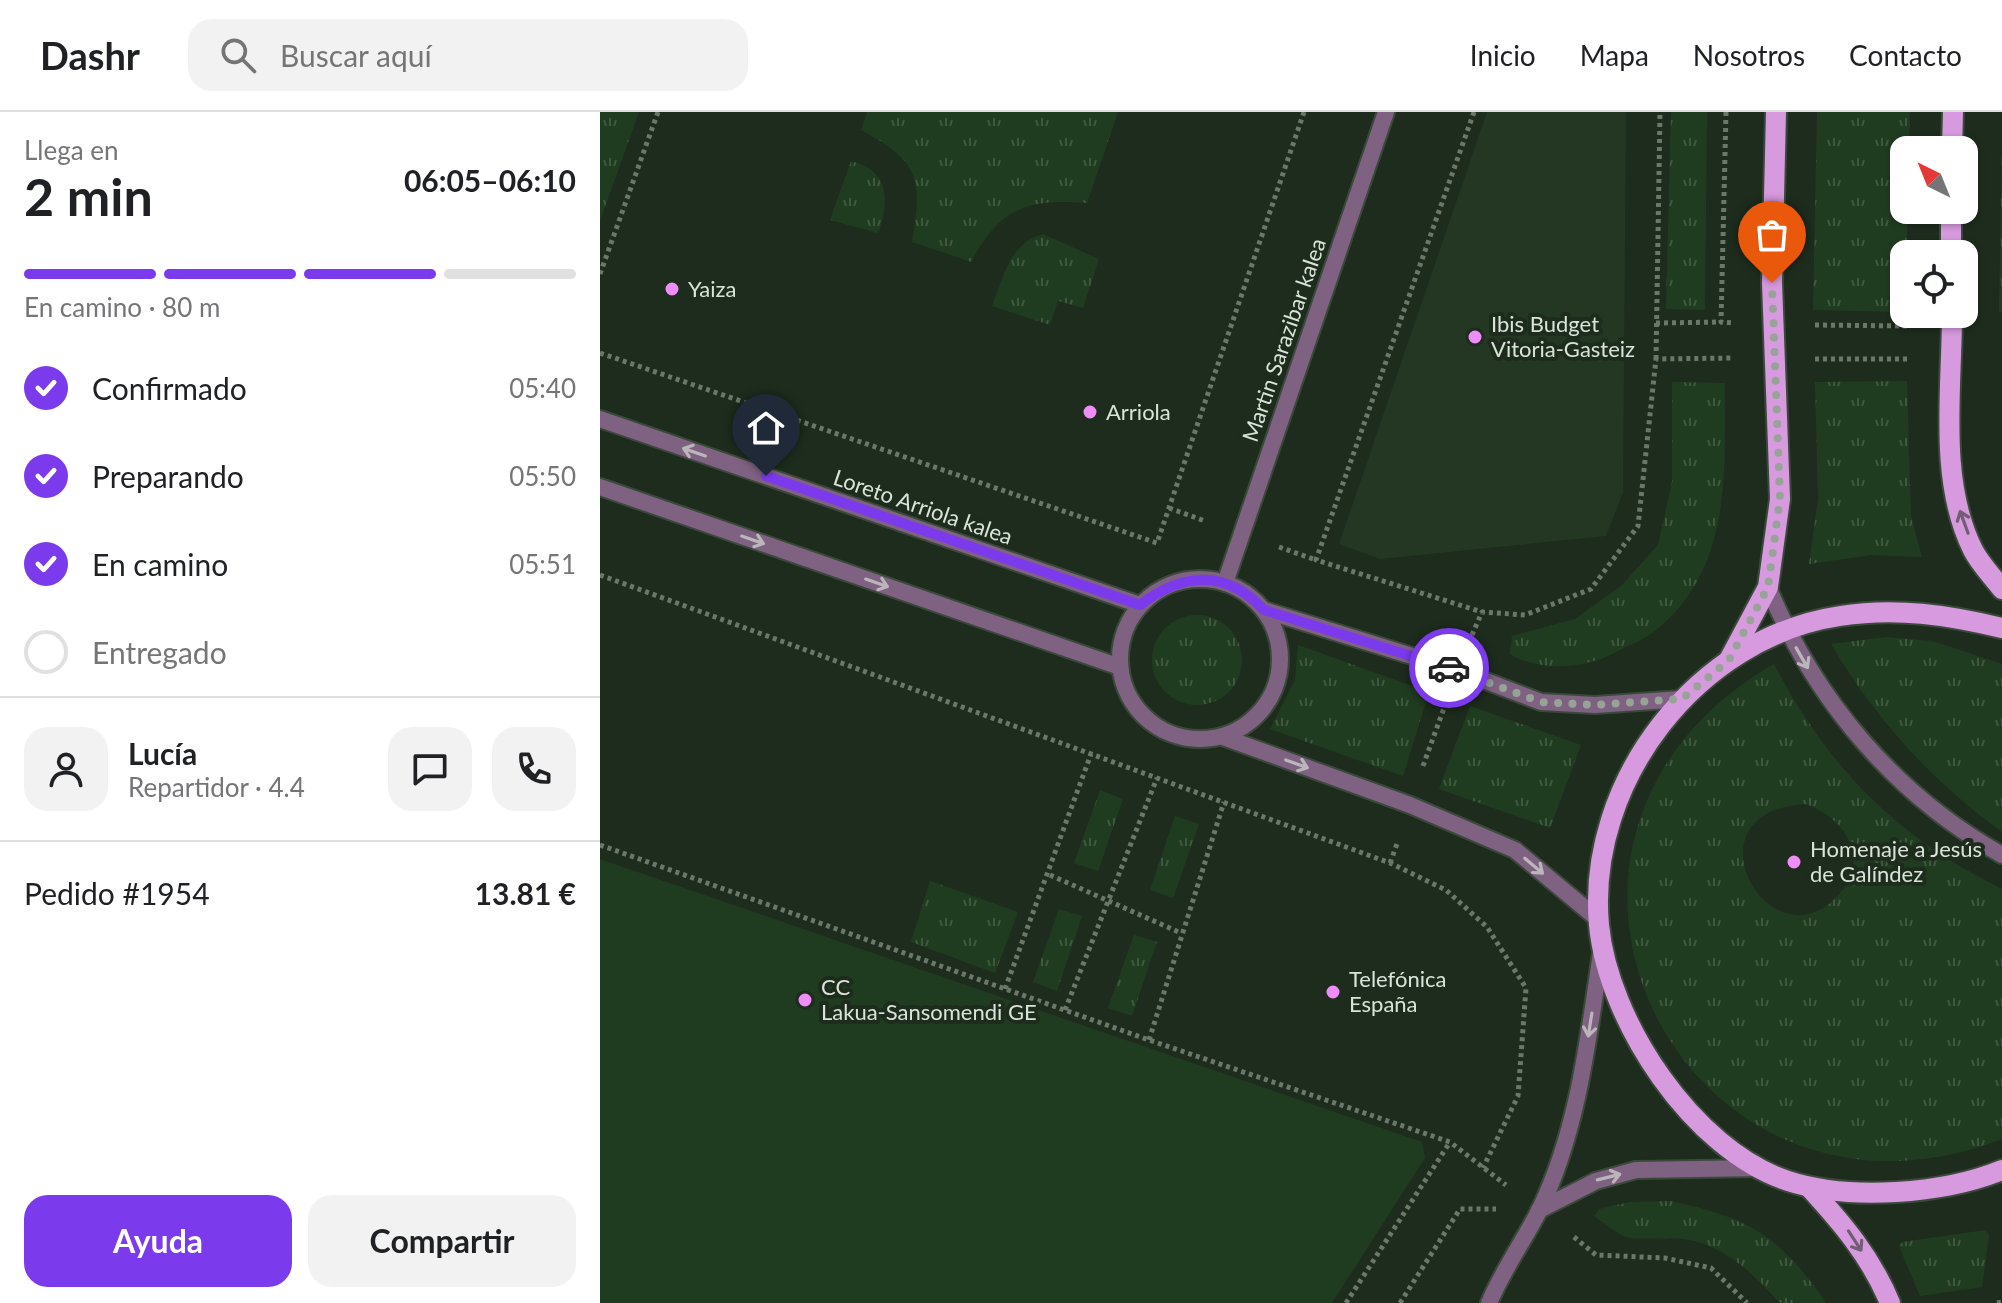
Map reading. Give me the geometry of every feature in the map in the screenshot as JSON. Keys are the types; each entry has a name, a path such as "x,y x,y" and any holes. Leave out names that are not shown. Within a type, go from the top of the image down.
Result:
{"main road":[{"path":"1729,660 1768,587 1780,499 1772,283 1776,112"},
{"path":"1952,136 1953,112"},
{"path":"1952,328 1951,452 1956,501 1974,550 2002,589"},
{"path":"2002,628 1934,614 1889,611 1838,616 1786,630 1729,660 1682,699 1644,746 1617,801 1602,860 1599,920 1602,948 1633,1030 1661,1077 1689,1111 1759,1168 1809,1187 1877,1192 1928,1190 1969,1182 2002,1170"},
{"path":"1809,1187 1847,1227 1878,1275 1890,1303"}],"street":[{"name":"Martin Sarazibar kalea","path":"1225,583 1386,112"},
{"name":"Loreto Arriola kalea","path":"600,419 1140,605"},
{"path":"600,487 1120,667"},
{"path":"1202,579 1225,583 1253,599 1264,610 1279,646 1277,684 1256,717 1223,737 1199,740 1176,737 1154,727 1137,710 1125,690 1120,667 1124,634 1140,605 1179,581 1202,579"},
{"path":"1768,587 1786,630 1814,679 1879,760 1920,798 2002,855"},
{"path":"1264,610 1457,670 1541,702 1595,705 1682,699"},
{"path":"1223,737 1410,805 1515,850 1599,920"},
{"path":"1489,1303 1502,1270 1539,1210 1579,1096 1602,948"},
{"path":"1539,1210 1596,1181 1636,1170 1759,1168"}],"path":[{"path":"600,274 658,112"},
{"path":"600,353 1157,543 1304,112"},
{"path":"1474,112 1316,560 1482,612 1525,615 1591,589 1638,526 1656,359 1660,112"},
{"path":"1656,323 1721,322"},
{"path":"1656,359 1952,360"},
{"path":"600,575 1390,863 1446,890 1487,927 1526,988 1518,1096 1483,1168"},
{"path":"1390,863 1457,670 1482,612"},
{"path":"1005,989 1050,875 1091,754"},
{"path":"1065,1010 1157,778"},
{"path":"1149,1040 1224,802"},
{"path":"600,845 1149,1040 1450,1142 1596,1255 1665,1258 1711,1268 1747,1303"},
{"path":"1050,875 1181,933"},
{"path":"1346,1303 1450,1142"},
{"path":"1400,1303 1460,1209 1539,1210"}],"shaded area":[{"path":"1487,112 1626,112 1623,493 1606,536 1380,559 1339,544"}],"green space":[{"path":"600,112 639,112 600,221"},
{"path":"867,112 1118,112 1087,203 1047,203 1017,210 993,229 971,262 912,242 917,202 912,174 906,162 895,152 861,130"},
{"path":"1671,112 1707,112 1705,310 1666,309"},
{"path":"1817,112 1910,112 1909,136 1890,136 1890,224 1907,224 1907,240 1890,240 1890,312 1813,310"},
{"path":"2002,141 2002,312 1999,312"},
{"path":"851,161 873,172 883,188 884,210 878,233 830,220"},
{"path":"1043,234 1099,259 1083,308 1058,301 1050,325 992,306 1016,253 1032,238"},
{"path":"1907,381 1911,516 1922,557 1871,555 1809,564 1818,499 1815,382"},
{"path":"1672,382 1725,383 1725,450 1719,517 1699,578 1681,605 1656,630 1602,658 1575,665 1548,666 1510,654 1512,636 1575,619 1622,585 1658,545 1672,482"},
{"path":"1188,615 1206,615 1222,622 1235,635 1242,651 1242,669 1235,685 1222,698 1206,705 1188,705 1172,698 1159,685 1152,669 1152,651 1159,635 1172,622"},
{"path":"1886,637 1932,641 2002,664 2002,832 1952,791 1907,747 1867,698 1831,644"},
{"path":"1298,645 1429,692 1403,776 1270,729 1295,680"},
{"path":"1774,664 1818,736 1869,796 1930,847 2002,889 2002,1139 1888,1161 1789,1141 1710,1089 1655,1013 1629,924 1637,829 1684,740","holes":["1805,804 1819,810 1841,828 1853,852 1853,866 1840,893 1814,912 1789,914 1766,902 1750,882 1743,857 1748,833 1768,813"]},
{"path":"1470,706 1581,745 1550,828 1439,789"},
{"path":"1100,790 1123,799 1098,871 1074,863"},
{"path":"1175,816 1199,824 1173,898 1150,890"},
{"name":"CC Lakua-Sansomendi GE","path":"600,859 1422,1142 1425,1158 1332,1303 600,1303"},
{"path":"930,881 1018,912 995,973 911,942"},
{"path":"1059,909 1082,916 1057,991 1033,982"},
{"path":"1134,935 1157,942 1132,1016 1108,1008"},
{"path":"1671,1201 1722,1215 1761,1233 1793,1261 1826,1303 1780,1303 1742,1266 1708,1245 1686,1239 1626,1237 1594,1216 1599,1209 1630,1202"},
{"path":"1986,1230 1989,1235 1982,1287 1920,1296 1899,1246 1902,1242"}],"way so far":[{"path":"1449,668 1541,702 1595,705 1682,699 1729,660 1768,587 1780,499 1772,283"}],"place":[{"name":"Yaiza","path":"672,289"},
{"name":"Ibis Budget Vitoria-Gasteiz","path":"1475,337"},
{"name":"Arriola","path":"1090,412"},
{"name":"Homenaje a Jesús de Galíndez","path":"1794,862"},
{"name":"Telefónica España","path":"1333,992"},
{"name":"CC Lakua-Sansomendi GE","path":"805,1000"}],"route":[{"path":"766,476 1140,605 1158,591 1179,581 1202,579 1225,583 1240,589 1264,610 1449,668"}]}
